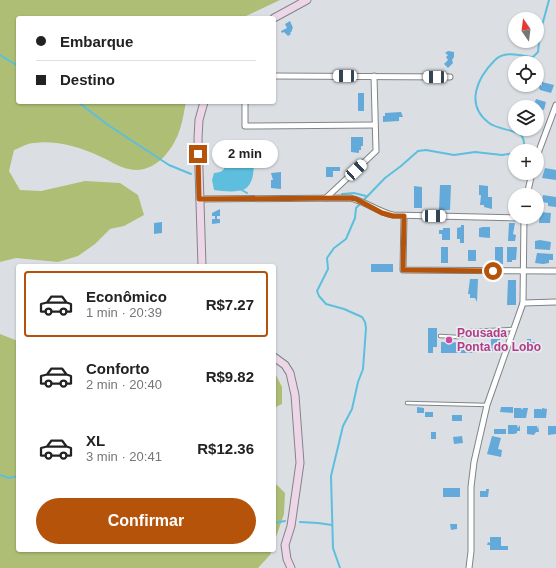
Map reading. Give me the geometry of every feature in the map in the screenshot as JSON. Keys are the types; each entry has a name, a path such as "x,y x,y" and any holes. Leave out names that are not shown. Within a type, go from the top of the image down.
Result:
{"main road":[{"path":"276,17 307,0"},
{"path":"202,264 198,138 199,120 203,104"},
{"path":"276,358 285,365 290,373 295,395 300,463 291,526 285,545 287,559 291,568"}],"street":[{"path":"276,76 450,77"},
{"path":"326,198 376,151 374,76"},
{"path":"246,104 245,126 375,125"},
{"path":"541,144 556,105"},
{"path":"199,200 222,198 356,199 382,213 393,216 508,218"},
{"path":"404,216 403,270 556,271"},
{"path":"469,568 474,462 487,405 516,329 523,304 524,224"},
{"path":"523,304 556,302"}],"lane":[{"path":"440,336 458,337 468,331 516,329"},
{"path":"407,403 487,405"}],"green space":[{"path":"0,0 280,0 246,16 16,16 16,104 186,104 181,126 174,143 164,157 158,162 144,169 126,169 92,153 59,143 31,143 14,150 9,171 20,190 41,191 85,181 120,183 138,195 144,215 124,226 110,229 95,244 78,256 58,262 16,258 0,262"},
{"path":"0,334 16,340 16,552 271,552 258,568 0,568"},
{"path":"276,375 282,387 282,404 276,407"},
{"path":"276,484 285,493 284,514 276,537"}],"water":[{"path":"245,144 251,153 254,167 252,180 249,185 245,189 238,191 214,190 212,180 214,173 222,171 228,161"}],"building":[{"path":"290,21 293,28 290,33 291,34 288,36 281,31 287,28 285,24"},
{"path":"448,51 454,52 454,57 452,60 453,63 448,68 444,64 448,60 446,57 448,55 445,53"},
{"path":"544,82 554,85 551,93 544,91"},
{"path":"358,93 364,93 364,111 358,111"},
{"path":"401,112 403,117 399,117 399,121 383,122 383,116 385,116 385,113"},
{"path":"351,137 363,137 363,146 361,146 359,153 351,152"},
{"path":"326,167 340,167 340,171 333,171 333,177 326,177"},
{"path":"545,168 556,170 556,180 544,178"},
{"path":"281,172 281,189 271,188 271,180 273,180 271,173"},
{"path":"440,185 451,185 450,210 439,210"},
{"path":"479,185 488,186 488,197 492,197 492,209 484,207 484,205 480,205 481,195 479,195"},
{"path":"414,186 422,187 422,208 414,208"},
{"path":"544,195 556,197 556,207 548,206 548,203 544,202"},
{"path":"220,209 220,216 217,216 217,219 220,219 220,223 212,224 212,219 215,219 215,216 212,216 212,213"},
{"path":"544,212 551,213 550,223 544,223"},
{"path":"162,222 162,233 154,234 154,223"},
{"path":"509,224 515,224 513,234 516,235 515,241 508,241"},
{"path":"461,225 464,225 464,243 460,243 460,239 457,239 457,228 461,227"},
{"path":"490,227 490,238 479,237 479,228"},
{"path":"443,228 450,228 450,240 442,240 442,234 439,234 439,230 443,230"},
{"path":"540,240 551,242 550,250 535,249 535,241"},
{"path":"441,247 448,247 448,263 441,263"},
{"path":"495,247 503,247 503,264 495,264"},
{"path":"507,247 517,247 516,260 512,260 512,262 507,262"},
{"path":"468,250 476,250 476,261 468,261"},
{"path":"537,253 553,254 553,260 549,260 549,263 543,264 535,263"},
{"path":"371,264 393,264 393,272 371,272"},
{"path":"470,279 478,279 477,302 475,298 470,298 470,294 468,294"},
{"path":"508,280 516,280 516,305 507,305"},
{"path":"428,328 437,328 437,347 433,347 433,353 428,353"},
{"path":"491,339 500,339 500,351 491,351"},
{"path":"527,339 531,339 531,342 535,342 535,352 525,352"},
{"path":"441,342 477,343 477,353 441,353"},
{"path":"417,407 424,408 424,413 417,413"},
{"path":"501,407 513,407 513,413 500,412"},
{"path":"514,408 521,408 522,410 523,408 528,408 526,418 514,418"},
{"path":"542,408 547,409 546,418 534,418 534,409 542,410"},
{"path":"425,412 433,412 433,417 425,417"},
{"path":"452,415 462,415 462,421 452,421"},
{"path":"508,425 517,425 518,428 520,425 520,431 517,431 517,433 514,434 508,434"},
{"path":"538,425 539,432 536,432 534,435 527,434 527,426 537,426 538,429"},
{"path":"548,426 556,426 556,434 548,435"},
{"path":"494,429 506,429 506,434 494,434"},
{"path":"431,432 436,432 436,439 431,439"},
{"path":"462,436 463,443 454,444 453,437"},
{"path":"492,436 501,438 498,449 502,450 501,457 487,454"},
{"path":"443,488 460,488 460,497 443,497"},
{"path":"486,489 489,489 488,497 480,497 480,491 486,491"},
{"path":"450,524 457,524 457,529 451,530"},
{"path":"490,537 501,537 501,546 508,546 508,550 490,550 490,545 487,545 488,542 490,543"}],"waterway":[{"path":"524,144 521,135 492,125 481,116 475,99 476,91 483,74 499,57 509,54 533,57 538,52 540,33 549,0"},
{"path":"0,55 16,65"},
{"path":"81,104 108,125 169,165 191,174"},
{"path":"340,568 333,548 331,476 343,426 352,409 358,382 363,369 366,328 362,317 344,309 326,304 319,296 317,291 328,269 327,258 334,248 346,239 355,218 356,208 385,178 418,151 426,150 454,155 475,152 502,155 508,154"},
{"path":"240,189 247,193"},
{"path":"342,194 354,193 366,196"},
{"path":"0,475 9,478 16,476"},
{"path":"276,523 285,521"},
{"path":"300,522 332,525"}],"place":[{"name":"Pousada Ponta do Lobo","path":"449,340"}],"route":[{"path":"198,154 199,199 356,199 382,213 393,216 404,216 403,270 493,271"}]}
